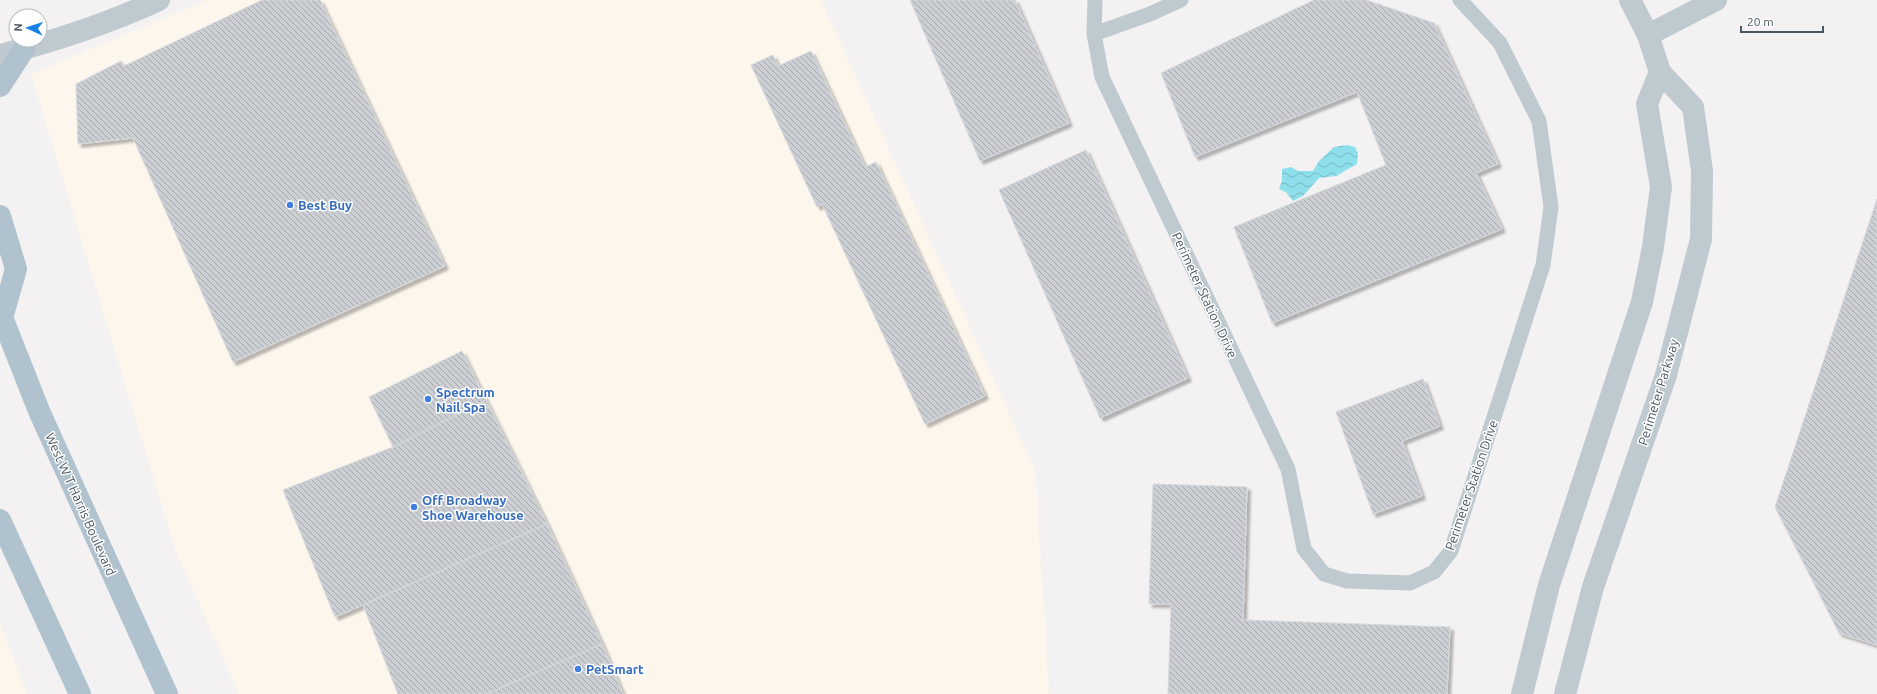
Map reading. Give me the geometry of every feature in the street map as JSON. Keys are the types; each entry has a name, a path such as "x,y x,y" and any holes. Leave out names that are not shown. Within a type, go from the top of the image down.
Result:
{"main road":[{"path":"0,86 24,49"},
{"path":"0,216 16,269 1,315"},
{"name":"West W T Harris Boulevard","path":"1,315 63,467 167,694"},
{"path":"0,520 80,694"}],"street":[{"path":"0,55 94,27 159,0"},
{"name":"Perimeter Parkway","path":"1565,694 1593,587 1666,376 1700,239 1702,171 1693,107 1660,72 1648,35 1630,0"},
{"path":"1648,35 1716,0"},
{"path":"1522,694 1549,585 1642,302 1653,247 1661,188 1647,104 1660,72"}],"lane":[{"name":"Perimeter Station Drive","path":"1095,0 1094,34 1102,78 1288,469 1304,549 1324,574 1347,581 1410,583 1434,572 1450,551 1543,265 1551,207 1539,121 1500,43 1460,0"},
{"path":"1094,34 1150,14 1181,0"}],"shaded area":[{"path":"207,0 821,0 1035,470 1049,694 239,694 175,549 31,74"},
{"path":"0,624 27,694 0,694"}],"water":[{"path":"1347,145 1355,147 1358,153 1357,164 1336,176 1319,178 1303,196 1293,201 1286,192 1279,189 1282,181 1282,169 1291,167 1298,171 1313,171 1319,161 1334,147"}],"building":[{"name":"Best Buy","path":"262,0 320,0 445,266 233,362 133,138 78,144 76,84 121,61 124,66"},
{"path":"910,0 1015,0 1069,123 980,161"},
{"path":"1314,0 1366,0 1434,23 1498,164 1476,173 1502,229 1272,323 1234,227 1386,165 1357,92 1195,157 1161,73"},
{"path":"811,51 865,167 876,162 985,396 925,424 822,204 817,207 751,65 773,55 778,66"},
{"path":"1086,150 1188,378 1100,418 999,190"},
{"path":"1877,199 1877,645 1839,633 1775,507"},
{"name":"Spectrum Nail Spa","path":"462,351 486,400 393,447 369,397"},
{"path":"1423,379 1440,426 1402,441 1422,496 1373,514 1336,412"},
{"name":"Off Broadway Shoe Warehouse","path":"486,400 547,524 335,617 283,490 393,447"},
{"path":"1153,484 1247,487 1243,620 1450,627 1447,694 1168,694 1171,604 1149,604"},
{"path":"547,524 602,644 486,694 398,694 363,605"},
{"name":"PetSmart","path":"602,644 623,694 486,694"}],"place":[{"name":"Best Buy","path":"290,205"},
{"name":"Spectrum Nail Spa","path":"428,399"},
{"name":"Off Broadway Shoe Warehouse","path":"414,507"},
{"name":"PetSmart","path":"578,669"}]}
